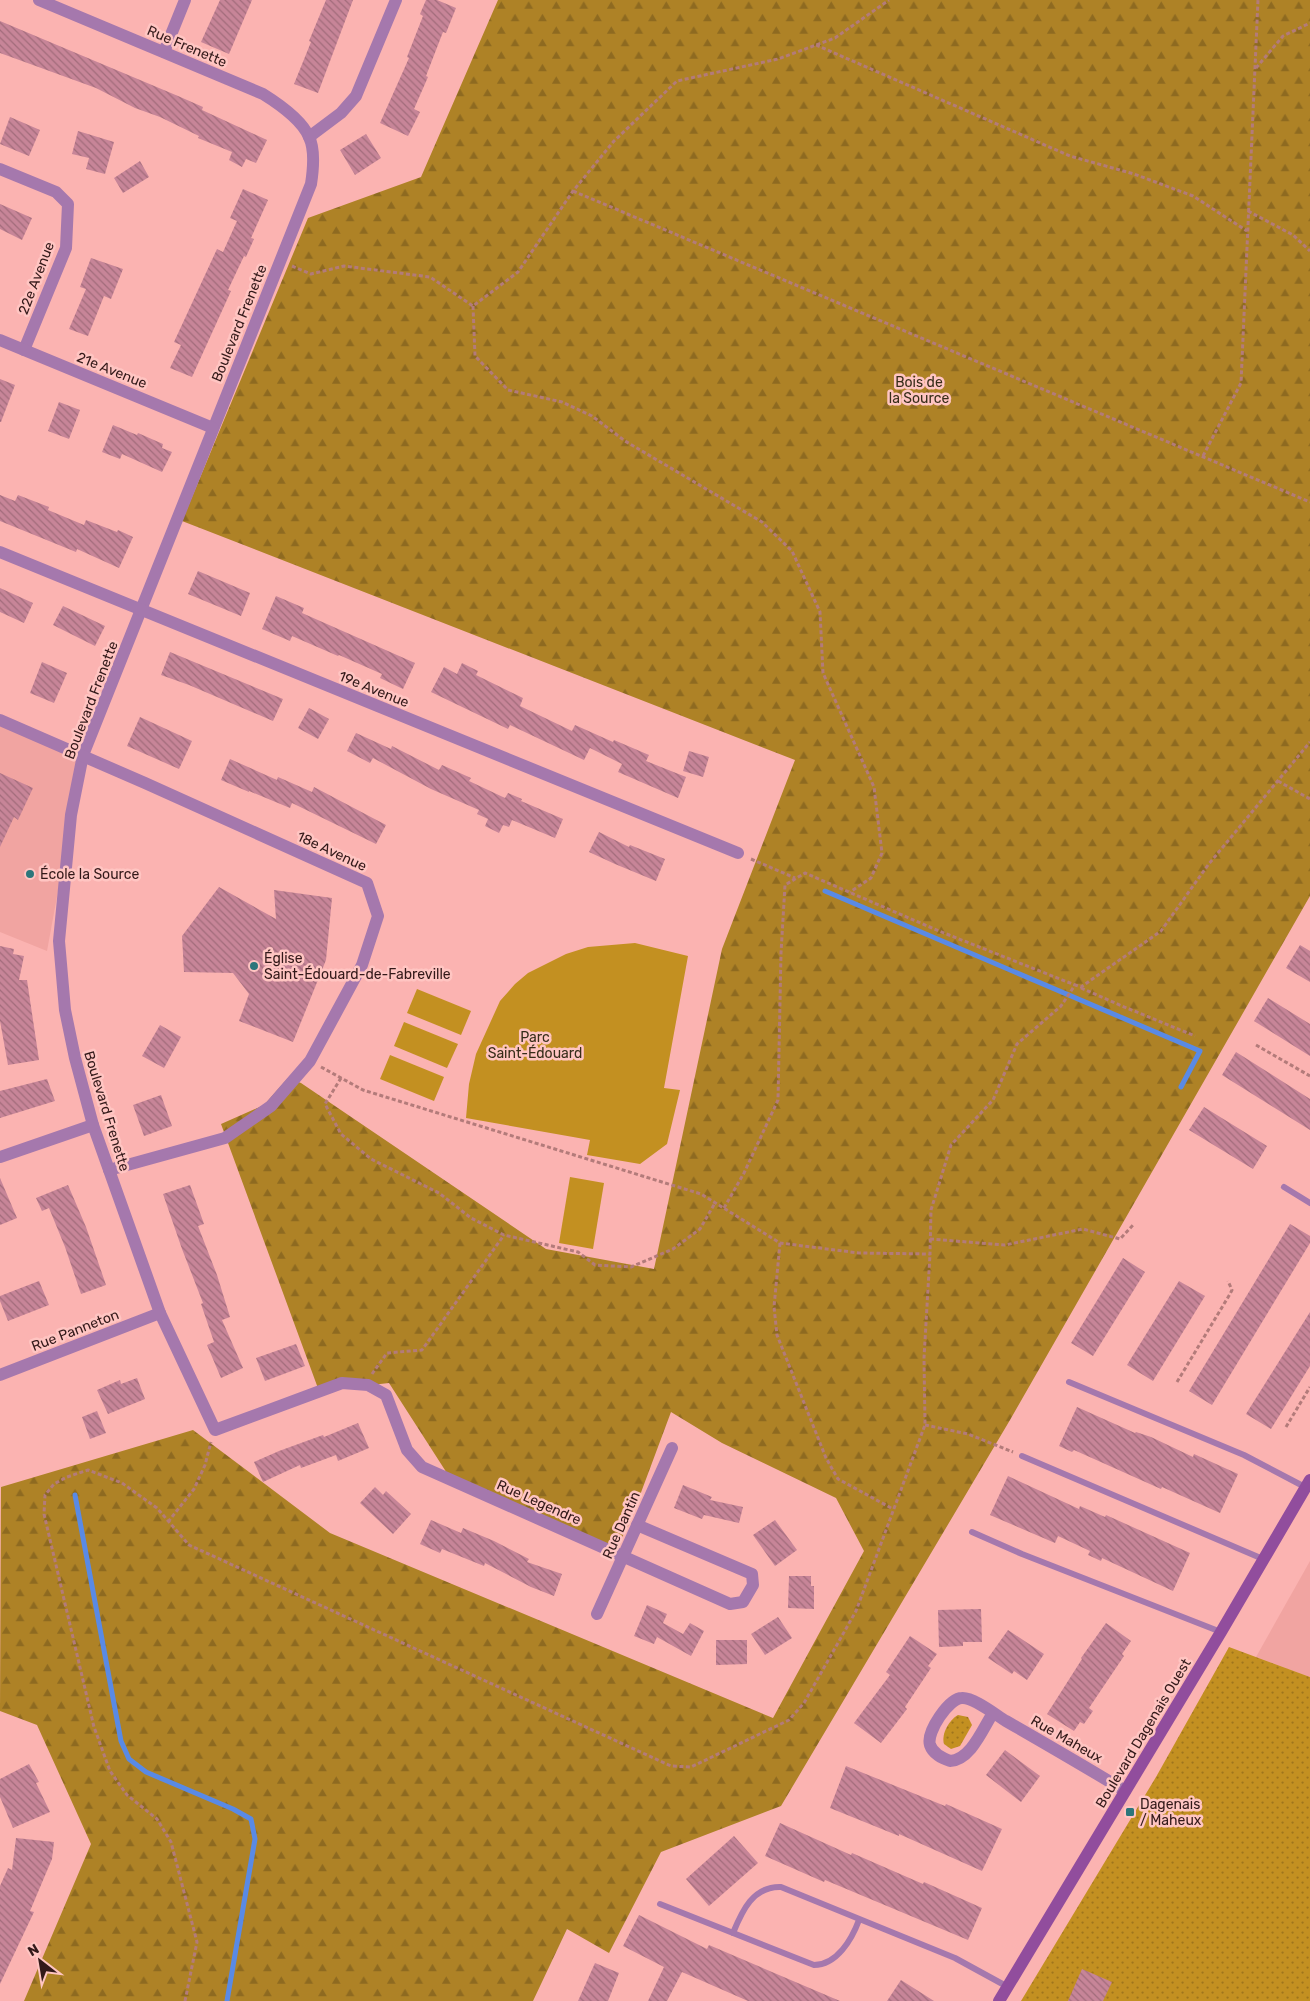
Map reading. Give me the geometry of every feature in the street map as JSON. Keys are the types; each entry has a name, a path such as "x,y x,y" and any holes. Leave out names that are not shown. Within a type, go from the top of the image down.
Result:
{"main road":[{"name":"Boulevard Dagenais Ouest","path":"999,2001 1221,1632 1308,1483"}],"street":[{"name":"Rue Frenette","path":"40,0 263,94 295,118 310,137"},
{"path":"164,52 185,0"},
{"path":"310,137 341,113 356,96 396,0"},
{"name":"Boulevard Frenette","path":"215,1430 160,1313 93,1125 75,1058 65,1010 59,941 71,815 83,756 311,184 313,165 310,137"},
{"name":"22e Avenue","path":"0,169 56,192 68,204 66,248 24,350"},
{"name":"21e Avenue","path":"0,340 213,428"},
{"name":"19e Avenue","path":"0,552 738,853"},
{"name":"18e Avenue","path":"0,720 368,883 378,916 362,965 310,1061 271,1106 225,1138 109,1170"},
{"path":"0,1157 93,1125"},
{"name":"Rue Panneton","path":"0,1375 160,1313"},
{"path":"215,1430 342,1384 368,1385"},
{"name":"Rue Legendre","path":"368,1385 386,1395 407,1450 422,1467 730,1604 743,1602 753,1585 752,1574 637,1525"},
{"name":"Rue Dantin","path":"597,1614 672,1448"},
{"name":"Rue Maheux","path":"993,1713 970,1750 960,1759 950,1761 933,1751 930,1745 930,1734 944,1711 953,1701 967,1698 993,1713 1126,1791"}],"lane":[{"path":"1284,1187 1310,1203"},
{"path":"1069,1382 1308,1483"},
{"path":"1022,1456 1263,1559"},
{"path":"972,1532 1022,1554 1221,1632"},
{"path":"733,1933 746,1904 760,1892 774,1887 788,1890 955,1958 1008,1987"},
{"path":"660,1904 807,1963 820,1965 833,1958 846,1947 852,1938 859,1920"}],"path":[{"path":"473,306 518,272 573,191 614,141 677,81 778,59 835,38 889,0"},
{"path":"1203,456 1241,383 1258,0"},
{"path":"1255,68 1283,36 1310,23"},
{"path":"816,45 1070,156 1134,174 1193,196 1247,231"},
{"path":"573,191 1310,502"},
{"path":"1248,211 1293,235 1310,251"},
{"path":"280,261 311,274 344,266 430,277 473,306"},
{"path":"473,306 475,356 508,390 562,402 592,416 625,441 762,522 792,550 820,612 823,673 874,787 882,853 870,878 850,892"},
{"path":"1081,987 1161,931 1208,864 1310,742"},
{"path":"1278,781 1310,799"},
{"path":"738,853 796,879"},
{"path":"724,1208 744,1172 778,1100 781,953 785,885 805,873 1028,968 1081,987 1195,1036"},
{"path":"185,2001 197,1942 171,1842 157,1819 127,1795 110,1771 94,1727 44,1514 45,1495 54,1484 67,1477 88,1470 122,1483 157,1508 188,1545 671,1766 691,1767 789,1720 804,1703 856,1611 925,1425 924,1358 931,1210 951,1145 993,1100 1017,1044 1063,1003 1075,985"},
{"path":"1256,1045 1310,1076"},
{"path":"310,1061 363,1090 701,1194 780,1243 858,1253 930,1254"},
{"path":"341,1078 325,1104 341,1134 371,1158 439,1193 471,1218 504,1235 578,1252 595,1265 631,1267 673,1249 700,1229 715,1203"},
{"path":"930,1239 1005,1245 1083,1229 1120,1239 1133,1225"},
{"path":"368,1385 372,1372 387,1353 422,1350 504,1235"},
{"path":"780,1243 774,1308 777,1335 826,1458 838,1478 893,1509"},
{"path":"1178,1382 1232,1290 1228,1281"},
{"path":"1286,1427 1310,1387"},
{"path":"925,1425 968,1434 1022,1456"},
{"path":"168,1522 194,1489 205,1464 215,1430"}],"shaded area":[{"name":"École la Source","path":"0,718 83,755 47,951 0,932"},
{"path":"1310,1561 1310,1677 1256,1657"}],"green space":[{"name":"Bois de la Source","path":"498,0 1310,0 1310,896 1010,1420 781,1806 661,1852 609,1953 567,1929 533,2001 24,2001 91,1844 37,1725 0,1711 1,1487 193,1430 330,1533 773,1718 864,1551 836,1498 722,1443 671,1412 630,1522 616,1549 452,1481 389,1383 319,1391 221,1124 264,1105 288,1078 301,1083 546,1249 654,1269 722,949 795,760 182,521 308,218 421,177"},
{"name":"Parc Saint-Édouard","path":"635,943 688,956 664,1088 680,1090 667,1144 640,1164 587,1155 590,1140 466,1118 469,1084 476,1054 500,1001 515,984 528,973 566,954 588,947"},
{"path":"417,989 471,1011 461,1035 407,1013"},
{"path":"404,1022 458,1044 447,1068 394,1046"},
{"path":"390,1055 444,1077 434,1101 380,1079"},
{"path":"570,1177 604,1183 593,1249 559,1243"},
{"path":"1229,1647 1310,1677 1310,2001 1021,2001 1156,1777"},
{"path":"958,1715 968,1717 972,1725 960,1746 951,1749 944,1744 943,1740 949,1724"}],"building":[{"path":"220,0 252,0 229,54 201,42"},
{"path":"326,0 353,0 318,93 294,84"},
{"path":"426,0 437,0 456,8 446,33 443,32 426,76 428,77 414,109 420,112 408,136 380,123 409,58 407,57 423,16 420,14"},
{"path":"0,21 203,107 202,110 267,140 256,163 246,159 242,167 229,160 232,152 198,138 199,136 160,117 135,108 96,88 0,53"},
{"path":"10,117 40,130 29,156 0,144"},
{"path":"78,131 114,142 105,174 86,169 89,158 72,154"},
{"path":"366,134 381,158 355,175 340,150"},
{"path":"140,161 149,177 123,193 114,178"},
{"path":"243,189 268,200 251,238 254,239 228,290 231,291 192,377 170,368 181,345 174,342 217,249 223,252 237,221 230,218"},
{"path":"0,204 32,218 22,240 0,229"},
{"path":"91,258 123,269 111,299 104,296 88,336 69,329 86,289 80,287"},
{"path":"0,379 15,385 1,422 0,422"},
{"path":"59,402 80,410 69,439 48,431"},
{"path":"113,425 163,444 162,448 172,452 162,472 122,454 120,459 102,452"},
{"path":"0,495 15,501 18,495 49,507 48,510 84,525 86,520 133,537 119,568 77,549 76,552 0,521"},
{"path":"198,571 250,593 241,616 188,594"},
{"path":"0,588 33,603 24,623 0,612"},
{"path":"276,596 304,608 302,613 415,663 403,689 380,678 382,674 339,655 292,636 290,641 262,629"},
{"path":"63,606 105,626 95,646 53,625"},
{"path":"170,652 283,699 273,721 161,675"},
{"path":"42,662 67,673 54,703 30,693"},
{"path":"462,663 478,671 476,675 523,698 520,706 572,731 575,725 613,742 614,740 649,755 646,761 686,777 678,798 618,772 622,764 590,748 584,760 510,725 508,729 431,692 444,667 457,674"},
{"path":"309,708 329,719 318,739 298,728"},
{"path":"140,717 192,741 179,769 127,746"},
{"path":"356,733 391,749 392,746 439,770 442,765 471,778 469,781 505,798 508,793 522,799 521,801 563,819 555,838 512,820 509,827 503,825 499,833 485,826 488,819 477,814 479,810 431,789 373,758 370,763 347,751"},
{"path":"689,751 709,757 703,777 683,771"},
{"path":"230,759 277,780 278,777 312,792 314,787 386,825 376,844 292,803 290,808 249,792 221,780"},
{"path":"0,773 33,788 18,820 14,817 0,847"},
{"path":"599,832 629,847 630,845 665,859 656,881 589,852"},
{"name":"Église Saint-Édouard-de-Fabreville","path":"219,887 276,919 274,890 332,898 326,960 293,1042 239,1021 249,994 233,973 184,972 182,936"},
{"path":"1300,945 1310,951 1310,982 1286,968"},
{"path":"0,946 14,949 13,954 24,956 19,980 27,980 39,1060 8,1065 0,1021"},
{"path":"1268,998 1310,1024 1310,1056 1254,1021"},
{"path":"160,1025 181,1037 164,1068 142,1056"},
{"path":"1236,1052 1310,1099 1310,1130 1222,1075"},
{"path":"47,1079 55,1101 0,1118 0,1091"},
{"path":"161,1095 172,1126 144,1136 133,1105"},
{"path":"1204,1107 1267,1146 1253,1169 1189,1130"},
{"path":"0,1178 17,1218 0,1225"},
{"path":"68,1185 86,1227 106,1285 81,1294 49,1208 42,1211 36,1198"},
{"path":"190,1185 204,1224 198,1226 217,1275 230,1317 222,1320 243,1368 221,1378 207,1345 214,1342 201,1304 203,1303 163,1194"},
{"path":"1290,1224 1310,1236 1310,1243 1212,1405 1189,1391"},
{"path":"1123,1258 1145,1272 1093,1356 1071,1343"},
{"path":"39,1281 49,1305 8,1321 0,1301 0,1296"},
{"path":"1179,1281 1205,1296 1153,1381 1127,1365"},
{"path":"1310,1312 1310,1366 1271,1429 1246,1414"},
{"path":"296,1344 305,1366 265,1381 256,1358"},
{"path":"137,1378 145,1399 108,1414 97,1390 120,1380 121,1384"},
{"path":"1077,1407 1135,1433 1151,1437 1193,1457 1194,1454 1238,1474 1220,1513 1074,1450 1072,1452 1059,1446"},
{"path":"97,1411 106,1433 90,1439 82,1417"},
{"path":"358,1423 369,1448 338,1461 336,1455 301,1468 300,1465 263,1482 254,1462 279,1451 323,1435 324,1437"},
{"path":"1008,1476 1079,1509 1080,1506 1105,1517 1106,1515 1190,1553 1173,1591 1102,1558 1101,1561 1088,1555 1090,1551 1058,1536 1055,1543 990,1515"},
{"path":"683,1485 712,1497 710,1500 743,1507 739,1523 704,1515 702,1519 674,1508"},
{"path":"375,1487 383,1495 386,1491 411,1514 393,1534 360,1503"},
{"path":"431,1520 461,1533 463,1528 529,1559 527,1562 562,1574 554,1596 531,1587 485,1563 484,1566 442,1549 440,1553 420,1544"},
{"path":"775,1520 797,1550 775,1566 753,1535"},
{"path":"789,1576 811,1576 811,1586 814,1586 814,1609 788,1608"},
{"path":"647,1605 667,1614 663,1623 683,1634 690,1623 704,1631 691,1656 657,1637 654,1644 634,1636"},
{"path":"981,1609 982,1642 963,1642 963,1646 939,1647 938,1610"},
{"path":"778,1617 792,1638 765,1655 751,1634"},
{"path":"1106,1623 1131,1641 1122,1654 1124,1656 1089,1708 1093,1711 1084,1724 1080,1722 1074,1731 1047,1714 1081,1658"},
{"path":"1008,1630 1044,1654 1027,1680 1014,1671 1012,1674 988,1658"},
{"path":"910,1636 937,1654 928,1666 931,1668 905,1707 907,1709 881,1743 854,1723 890,1675 886,1672"},
{"path":"716,1640 747,1640 747,1664 716,1665"},
{"path":"1005,1750 1040,1776 1021,1802 986,1775"},
{"path":"29,1764 39,1782 36,1783 50,1812 13,1828 0,1797 0,1779"},
{"path":"846,1766 945,1806 946,1804 1002,1829 982,1871 899,1834 899,1836 830,1808"},
{"path":"780,1823 851,1855 852,1853 923,1884 924,1882 982,1908 968,1940 765,1856"},
{"path":"734,1836 758,1863 709,1906 686,1879"},
{"path":"16,1838 54,1842 52,1859 30,1911 34,1912 0,1984 0,1886 8,1868 12,1870"},
{"path":"639,1915 707,1949 709,1945 840,2001 748,2001 682,1972 667,2001 648,2001 664,1967 623,1946"},
{"path":"595,1963 619,1973 608,2001 578,2001"},
{"path":"1082,1969 1112,1982 1103,2001 1068,2001"},
{"path":"901,1980 934,2001 887,2001"}],"waterway":[{"path":"825,891 1200,1051 1181,1087"},
{"path":"75,1495 121,1741 129,1759 146,1772 233,1809 251,1819 255,1839 227,2001"}],"place":[{"name":"École la Source","path":"30,874"},
{"name":"Église Saint-Édouard-de-Fabreville","path":"254,966"},
{"name":"Dagenais / Maheux","path":"1130,1812"}]}
